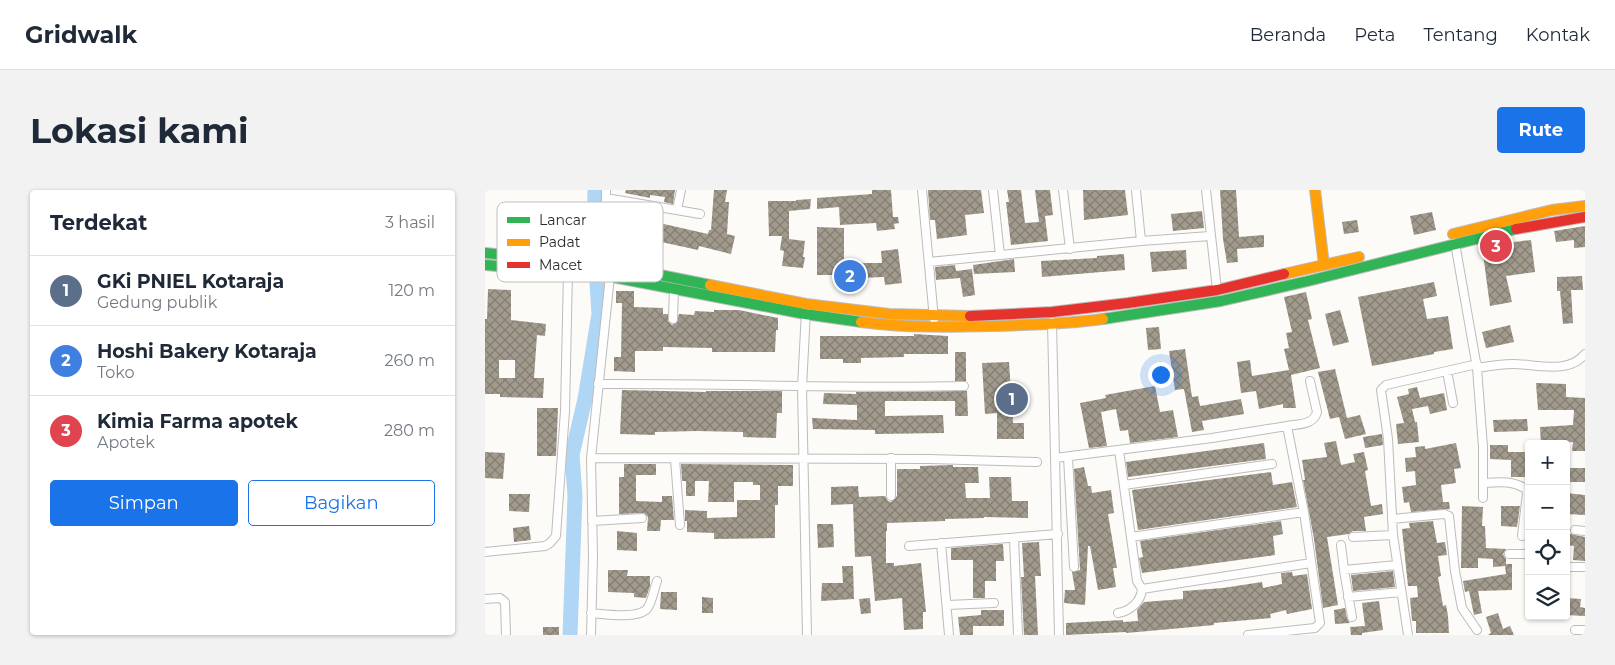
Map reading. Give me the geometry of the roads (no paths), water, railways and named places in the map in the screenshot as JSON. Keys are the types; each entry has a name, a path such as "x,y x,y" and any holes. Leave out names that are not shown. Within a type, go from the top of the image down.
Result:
{"main road":[{"path":"1315,190 1324,265"},
{"path":"663,281 875,324 1052,312 1217,290 1552,210 1585,206"},
{"path":"934,321 1053,324 1094,320 1221,300 1307,281 1507,230 1585,217"},
{"path":"651,282 674,288 806,309"}],"street":[{"path":"677,210 681,190"},
{"path":"922,190 934,321"},
{"path":"993,190 1001,255"},
{"path":"1063,190 1070,249"},
{"path":"1136,190 1141,241"},
{"path":"1206,190 1217,290"},
{"path":"606,194 642,202"},
{"path":"663,207 700,214"},
{"path":"929,262 1210,236"},
{"path":"1455,243 1477,366 1483,447 1483,498"},
{"path":"485,552 545,546 556,536 571,282"},
{"path":"591,635 591,458 605,282"},
{"path":"673,319 674,288"},
{"path":"806,309 802,387 807,635"},
{"path":"1052,312 1059,635"},
{"path":"1408,635 1393,535 1388,439 1381,390 1386,385 1477,366 1515,364 1564,366 1577,362 1585,354"},
{"path":"1447,371 1453,403"},
{"path":"1055,458 1310,422 1317,412 1310,381"},
{"path":"598,384 884,388 963,386"},
{"path":"1248,635 1317,627 1320,623 1304,512 1287,426"},
{"path":"1119,450 1137,581 1142,589"},
{"path":"1068,457 1074,567"},
{"path":"591,458 891,458 1037,462"},
{"path":"891,458 891,496"},
{"path":"675,459 680,525"},
{"path":"1124,485 1272,464"},
{"path":"1483,482 1514,483 1526,489 1522,536"},
{"path":"1131,537 1304,512"},
{"path":"1392,518 1444,514 1449,516 1461,608 1477,630"},
{"path":"592,521 642,518"},
{"path":"1575,530 1585,531"},
{"path":"909,546 1058,534"},
{"path":"1353,537 1393,535"},
{"path":"1014,538 1018,635"},
{"path":"941,543 949,635"},
{"path":"1341,545 1343,570 1352,618"},
{"path":"1509,554 1525,554"},
{"path":"1142,589 1311,563"},
{"path":"1343,570 1397,565"},
{"path":"1570,567 1585,568"},
{"path":"591,613 629,615 645,610 650,604 657,581"},
{"path":"1117,613 1127,612 1131,609 1139,598 1142,589"},
{"path":"1348,598 1401,592"},
{"path":"485,599 500,598 505,602 506,635"},
{"path":"947,605 993,603"},
{"path":"1575,630 1585,630"}],"waterway":[{"path":"595,190 595,202"},
{"path":"570,635 575,496 572,455 585,399 599,314 597,282"}],"place":[{"name":"Kimia Farma apotek","path":"1496,246"},
{"name":"Hoshi Bakery Kotaraja","path":"850,276"},
{"name":"GKi PNIEL Kotaraja","path":"1012,399"}]}
